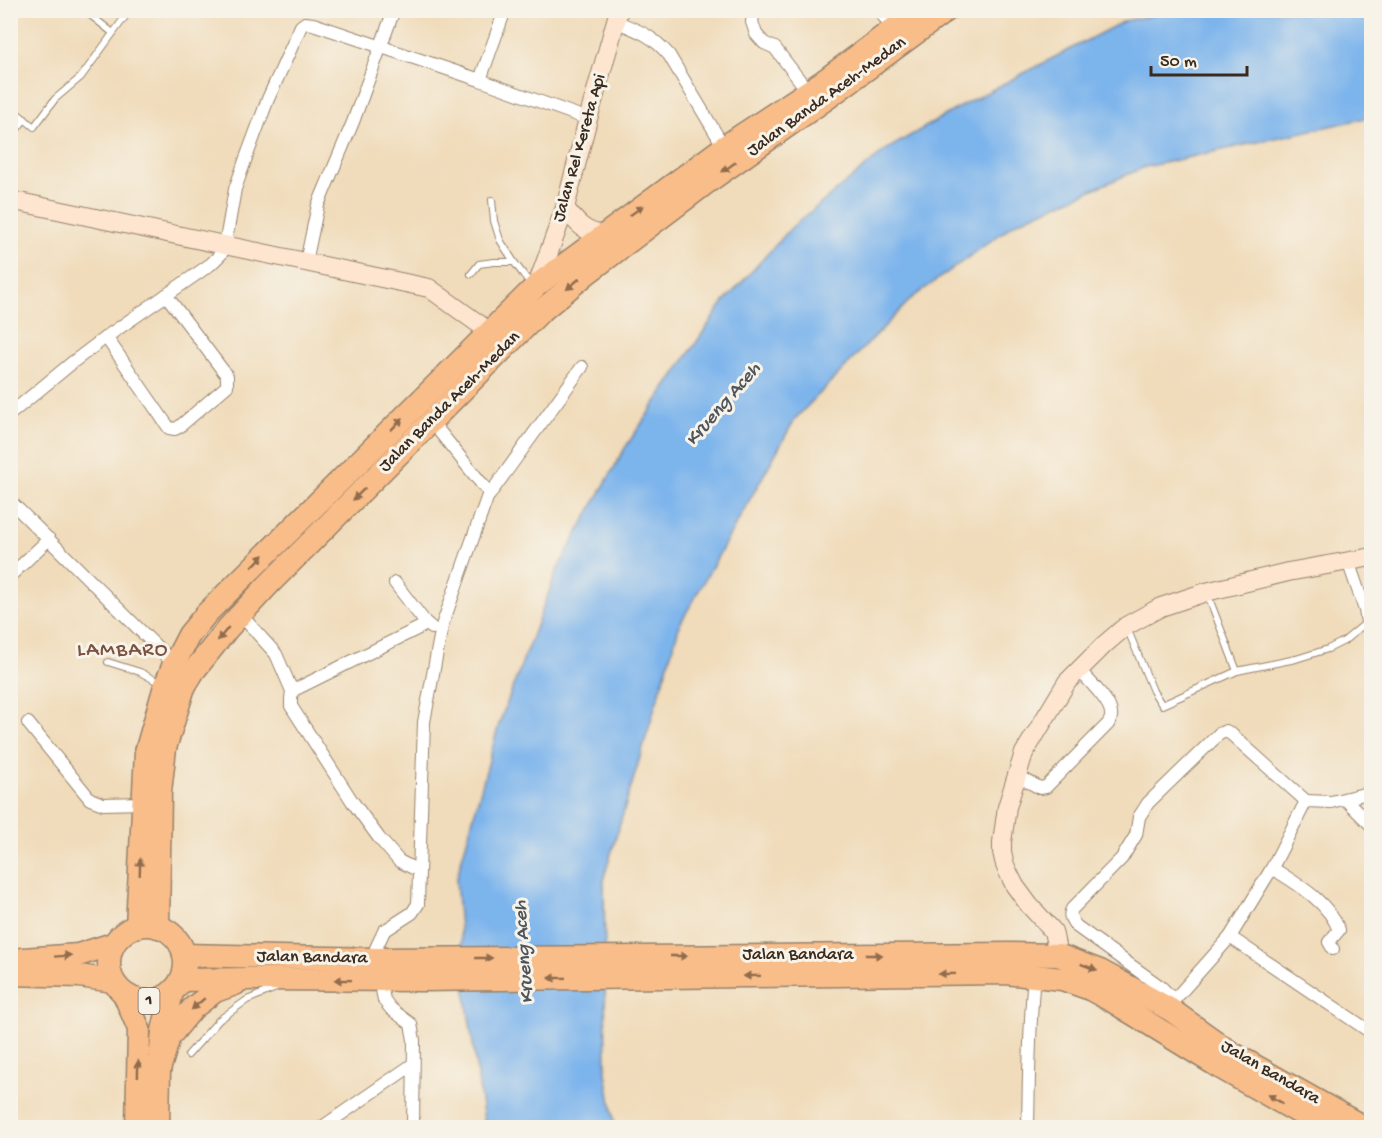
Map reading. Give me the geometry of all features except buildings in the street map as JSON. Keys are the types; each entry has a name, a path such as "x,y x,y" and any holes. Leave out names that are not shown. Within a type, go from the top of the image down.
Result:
{"highway":[{"name":"Jalan Banda Aceh-Medan","path":"148,926 165,748 184,687 193,672 240,614 540,312 706,183 919,10"},
{"name":"Jalan Banda Aceh-Medan","path":"148,926 142,803 146,752 165,686 174,664 189,635 207,613 536,287 724,147 947,10"},
{"path":"10,960 78,955 113,944 128,930 148,926 166,930 178,940 184,955"},
{"name":"1","path":"113,944 108,962 109,972 139,1029 137,1128"},
{"name":"Jalan Bandara","path":"184,955 378,969 1009,964 1058,955 1100,971 1172,1005 1226,1060 1326,1128"},
{"name":"1","path":"158,1128 159,1070 163,1031 185,964 184,955"},
{"name":"Jalan Bandara","path":"1009,964 1034,976 1062,978 1090,989 1226,1060 1365,1128"},
{"name":"Jalan Bandara","path":"177,986 250,979 306,979 378,969"},
{"path":"10,974 79,976 118,988"},
{"path":"159,1070 170,1037 193,1008 215,991 250,979"},
{"name":"1","path":"118,988 131,998 148,1002 165,997 177,986"}],"main road":[{"name":"Jalan Rel Kereta Api","path":"536,287 565,208 617,16"},
{"path":"10,200 429,288 490,332"},
{"path":"565,208 585,229 604,235"},
{"path":"1058,955 1053,931 1015,886 1005,865 1002,852 1003,826 1024,753 1067,682 1078,669 1126,626 1161,607 1206,592 1288,572 1371,557"}],"street":[{"path":"306,262 318,206 353,122 394,10"},
{"path":"480,80 505,10"},
{"path":"754,10 752,22 758,38 775,48 819,90"},
{"path":"878,10 894,28"},
{"path":"617,16 659,43 669,55 724,147"},
{"path":"10,414 72,362 211,264 221,254 225,246 235,189 246,158 268,99 301,26 305,23 382,46 588,119"},
{"path":"106,337 169,428 179,427 227,386 228,381 227,376 166,295"},
{"path":"413,1128 414,1041 411,1024 391,1009 384,1000 376,948 384,930 412,914 418,904 424,722 442,626 487,498 582,367"},
{"path":"432,421 490,494"},
{"path":"10,501 174,664"},
{"path":"10,576 49,539"},
{"path":"1348,561 1369,624"},
{"path":"395,583 431,628 438,629 442,626"},
{"path":"240,614 276,654 292,691 291,705 352,801 399,861 419,871"},
{"path":"292,691 427,624"},
{"path":"1016,775 1040,788 1046,787 1111,719 1111,711 1106,701 1078,669"},
{"path":"28,723 90,799 103,804 142,803"},
{"path":"1306,801 1272,868 1230,937 1172,1005 1161,987 1076,926 1071,919 1072,909 1122,858 1136,835 1139,817 1148,803 1219,734 1226,731 1306,801 1346,800 1371,792"},
{"path":"1346,800 1371,826"},
{"path":"1272,868 1318,900 1336,923 1339,930 1329,942 1333,949"},
{"path":"1053,931 1071,919"},
{"path":"1230,937 1371,1033"},
{"path":"1028,1128 1028,1077 1034,976"},
{"path":"321,1128 412,1065"}],"lane":[{"path":"84,10 113,33"},
{"path":"10,107 34,127 55,99 81,77 130,10"},
{"path":"10,138 25,119"},
{"path":"492,200 494,221 500,240 514,262 536,287"},
{"path":"471,274 479,264 514,262"},
{"path":"1206,592 1237,671"},
{"path":"1126,626 1162,705 1237,671 1296,659 1328,649 1369,624"},
{"path":"108,662 140,672 165,686"},
{"path":"188,1055 219,1020 247,1000 269,990 306,979"}],"water":[{"name":"Krueng Aceh","path":"1179,10 1371,11 1371,117 1145,167 1017,222 912,298 795,419 680,624 604,877 606,1073 615,1127 485,1127 465,990 456,880 499,724 558,568 625,448 723,303 792,227 887,149 963,105 1124,21"}],"district":[{"name":"LAMBARO","path":"123,651"}]}
